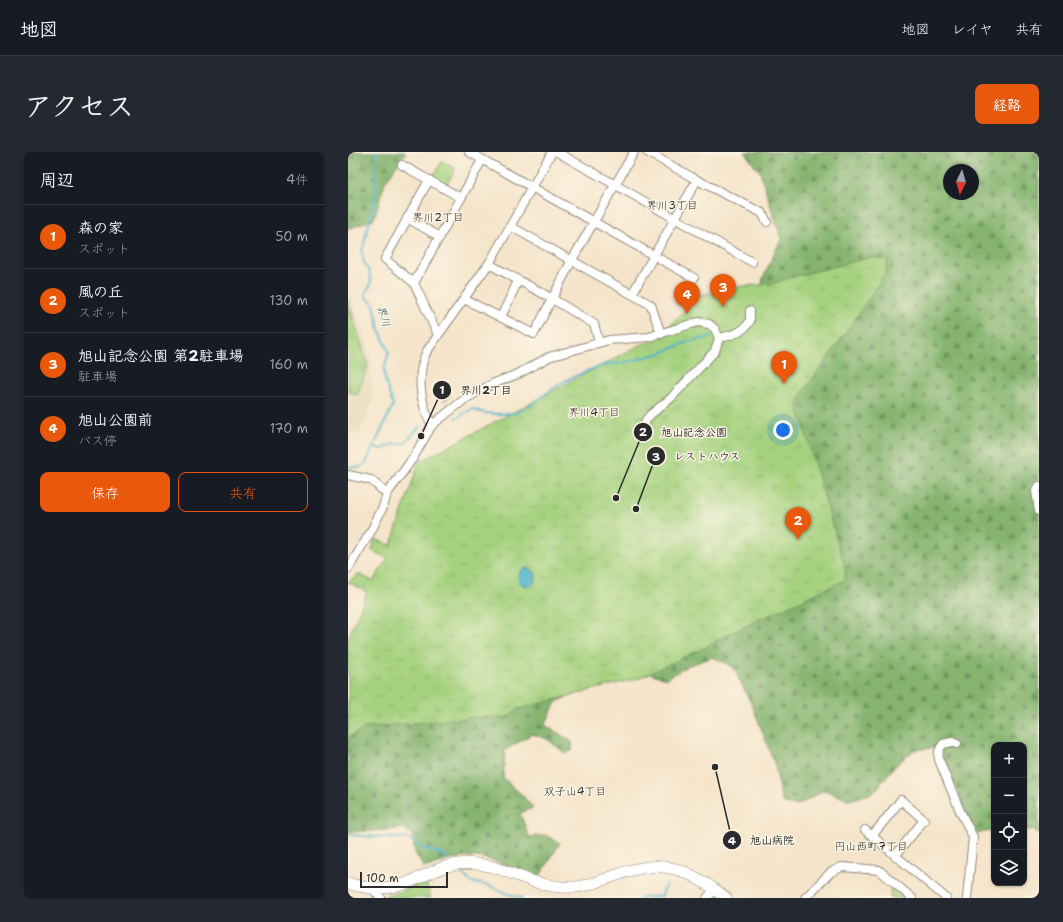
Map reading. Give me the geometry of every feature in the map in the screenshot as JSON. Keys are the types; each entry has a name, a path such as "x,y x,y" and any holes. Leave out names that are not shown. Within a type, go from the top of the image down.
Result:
{"main road":[{"path":"348,883 378,896 396,886 446,866 472,863 500,868 535,883 562,888 590,885 628,870 642,868 669,868 681,870 693,875 726,898"}],"street":[{"path":"469,152 694,278"},
{"path":"432,425 426,415 422,402 421,367 425,354 489,264 552,152"},
{"path":"557,152 752,262"},
{"path":"464,299 534,334 551,298 634,152"},
{"path":"647,152 697,180 762,213 767,222"},
{"path":"414,283 482,160"},
{"path":"402,165 461,198"},
{"path":"429,180 385,259 414,283 438,335"},
{"path":"632,294 697,180"},
{"path":"407,218 440,237"},
{"path":"510,226 651,305 661,334"},
{"path":"489,264 551,298 594,324 599,342"},
{"path":"501,317 518,280"},
{"path":"719,338 737,334 742,331 750,321 750,311"},
{"path":"348,569 370,533 383,507 387,494 414,458 432,425 465,399 492,384 518,374 549,357 599,342 620,338 649,337 698,322 709,324 715,329 719,338 715,351 671,398 650,414 646,420 643,430"},
{"path":"348,475 371,480 387,494"},
{"path":"1039,486 1036,491 1039,511"},
{"path":"957,744 952,742 943,744 938,754 939,760 960,811 974,837 967,898"},
{"path":"872,836 901,800 924,820 894,856"},
{"path":"865,830 894,856 946,898"},
{"path":"805,898 831,872 842,867 879,870 912,898"},
{"path":"707,898 715,889"}],"shaded area":[{"path":"348,287 371,358 372,402 359,434 348,432"}],"green space":[{"path":"348,152 406,152 385,182 374,219 348,229"},
{"path":"744,152 1039,152 1039,833 1027,830 1027,742 991,742 991,831 975,833 939,747 914,750 894,767 873,793 849,800 824,790 797,806 782,802 775,765 753,707 733,667 713,657 687,666 666,679 639,669 752,336 763,278 781,239 760,172"},
{"path":"442,161 456,169 446,186 433,177"},
{"path":"872,257 888,260 886,272 852,324 801,395 798,407 845,568 845,580 726,635 706,647 639,678 518,709 507,717 481,717 368,727 348,737 348,639 367,592 348,582 358,574 373,581 388,558 372,551 375,539 391,545 419,462 640,345 656,340 687,308 680,299 743,286 772,284"},
{"path":"348,301 368,366 357,395 348,391"},
{"path":"442,384 451,396 444,401"},
{"path":"593,687 556,702 545,725 572,742 572,751 565,753 547,739 532,734 505,750 503,778 523,796 533,808 520,813 529,837 545,835 560,843 538,879 500,863 476,857 456,859 424,868 415,853 412,835 404,828 348,832 348,704"},
{"path":"425,880 431,898 385,898 385,896 401,892"},
{"path":"891,887 904,898 890,898"}],"water":[{"path":"523,568 531,568 536,573 534,584 531,586 523,586 518,581 518,573"}],"waterway":[{"name":"界川","path":"348,467 360,467 366,463 393,405 385,380 384,369 389,352 379,329 374,304 365,296 371,280 369,271 364,263 362,252 376,193 376,152"},
{"path":"456,418 472,409 485,413 516,413 532,405 549,391 565,381 589,370 608,364 623,363 661,353 687,342 711,337"},
{"path":"373,447 383,449 393,444 405,443 420,426"},
{"path":"348,835 410,839 420,847 439,853 448,859"},
{"path":"460,871 471,882 490,886 522,898"},
{"path":"639,898 662,896 666,884"}],"place":[{"name":"旭山記念公園 第2駐車場","path":"723,307"},
{"name":"旭山公園前","path":"687,314"},
{"name":"森の家","path":"784,384"},
{"name":"界川2丁目","path":"421,436"},
{"name":"旭山記念公園","path":"616,498"},
{"name":"レストハウス","path":"636,509"},
{"name":"風の丘","path":"798,540"},
{"name":"旭山病院","path":"715,767"}],"district":[{"name":"界川3丁目","path":"672,205"},
{"name":"界川2丁目","path":"438,217"},
{"name":"界川4丁目","path":"594,412"},
{"name":"双子山4丁目","path":"575,791"},
{"name":"円山西町7丁目","path":"871,846"}]}
